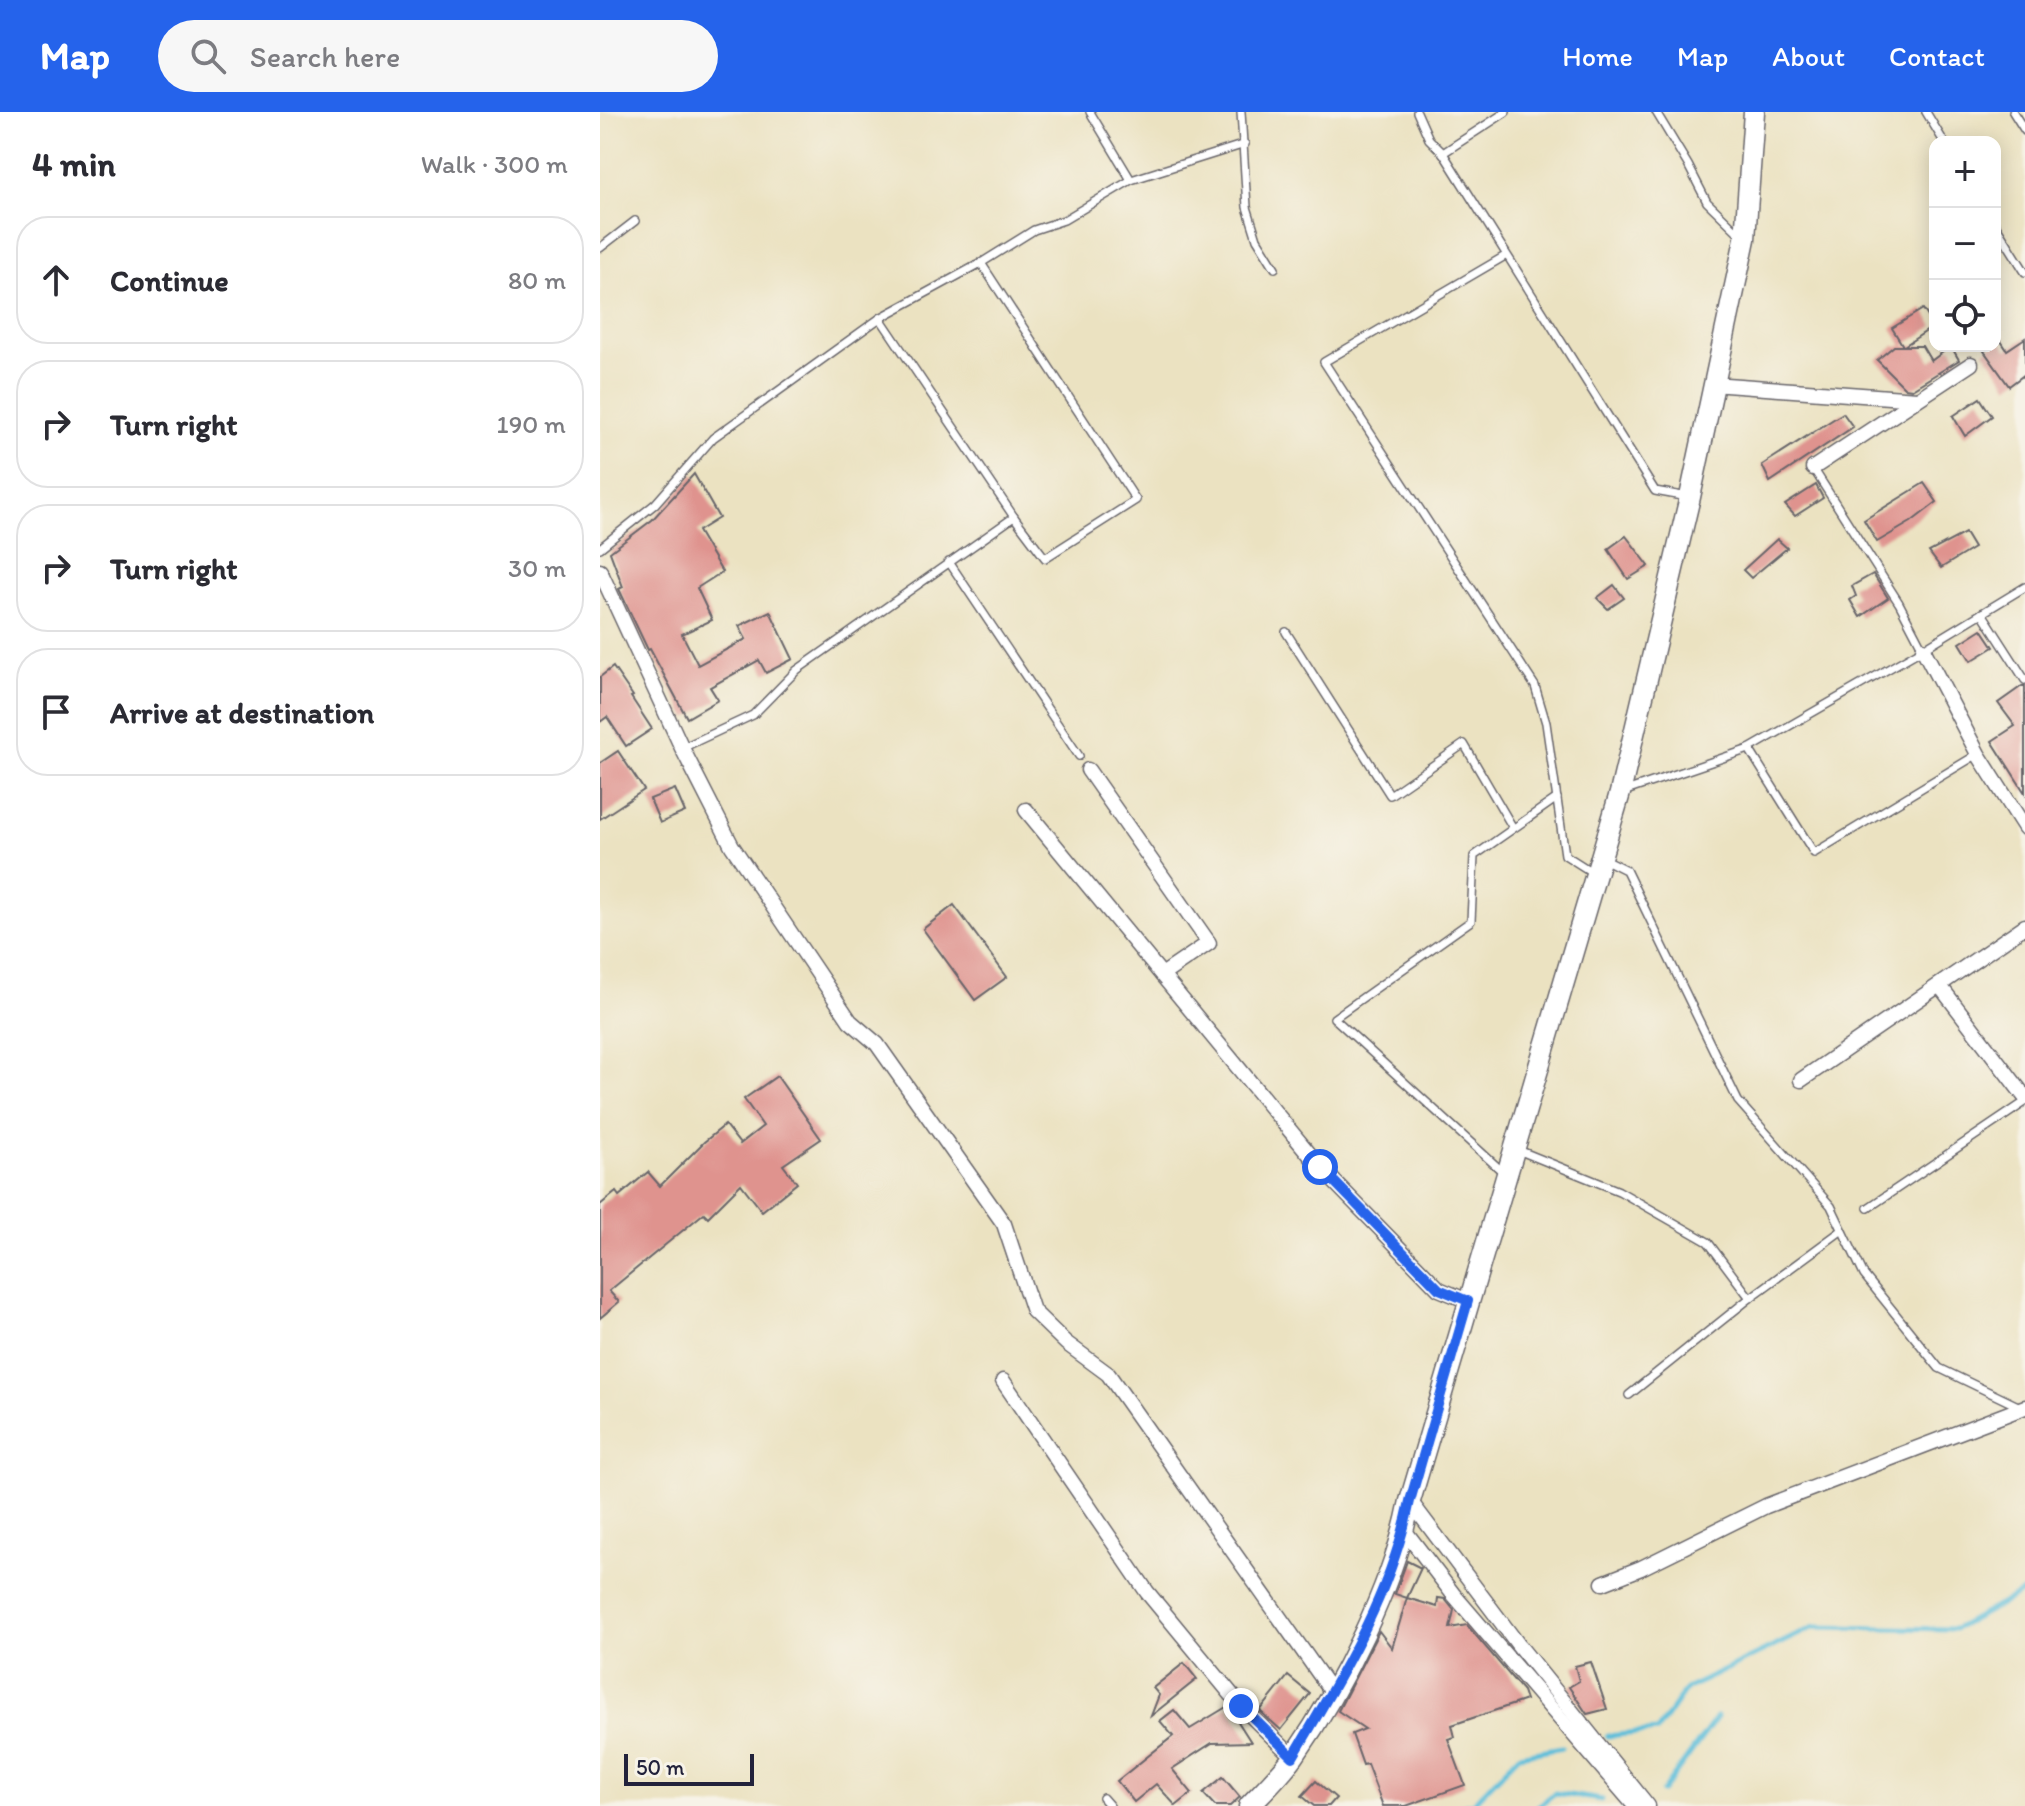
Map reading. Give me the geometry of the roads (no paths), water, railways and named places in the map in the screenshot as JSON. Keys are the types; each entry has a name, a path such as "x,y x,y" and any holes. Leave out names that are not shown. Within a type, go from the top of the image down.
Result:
{"main road":[{"path":"1249,1806 1293,1757 1332,1692 1369,1624 1404,1530 1468,1301 1620,793 1690,497 1745,239 1754,112"}],"street":[{"path":"1813,468 1971,364"},
{"path":"1712,384 1917,399"},
{"path":"600,571 682,748 732,846 850,1021 877,1044 1004,1224 1033,1311 1066,1343 1108,1374 1332,1692"},
{"path":"1923,649 1978,754 2025,828"},
{"path":"1088,770 1209,943 1162,975"},
{"path":"1026,810 1320,1167 1439,1289 1468,1301"},
{"path":"1801,1080 2025,926"},
{"path":"1940,986 2025,1099"},
{"path":"1003,1381 1147,1592 1241,1706 1293,1757"},
{"path":"1603,1583 1641,1568 1766,1506 2023,1407"},
{"path":"1410,1501 1520,1647 1648,1806"},
{"path":"1404,1530 1453,1594 1635,1806"}],"lane":[{"path":"1090,112 1131,180"},
{"path":"1241,112 1247,207 1257,239 1275,268"},
{"path":"1417,112 1429,139 1443,153 1655,491 1690,497"},
{"path":"1443,153 1506,112"},
{"path":"1656,112 1707,202 1745,239"},
{"path":"1926,112 1940,136"},
{"path":"2013,112 2025,131"},
{"path":"600,548 655,504 713,438 880,318 1034,230 1064,220 1131,180 1245,144"},
{"path":"600,248 635,221"},
{"path":"2001,234 2025,272"},
{"path":"1505,256 1324,362 1535,686 1546,723 1565,855 1599,867 1626,870 1738,1101 1831,1206 1864,1275 1939,1368 2023,1407"},
{"path":"880,318 1045,558 1136,500 981,263"},
{"path":"1813,468 1899,603 1923,649"},
{"path":"682,748 753,715 797,670 1014,517"},
{"path":"949,562 1079,756"},
{"path":"1620,793 1749,749 2025,587"},
{"path":"1982,613 2025,680"},
{"path":"1286,632 1390,795 1464,744 1513,828"},
{"path":"1749,749 1814,853 1978,754"},
{"path":"1506,1175 1334,1018 1471,921 1474,856 1557,798"},
{"path":"1868,1208 2025,1099"},
{"path":"1514,1148 1619,1191 1708,1242 1750,1298"},
{"path":"1629,1395 1750,1298 1841,1231"},
{"path":"1103,1798 1110,1806"}],"waterway":[{"path":"1607,1736 1657,1731 1686,1689 1814,1627 1955,1629 2025,1591"},
{"path":"1662,1792 1717,1717"},
{"path":"1462,1806 1473,1803 1519,1755 1562,1747"},
{"path":"1538,1806 1555,1793 1602,1800"}]}
